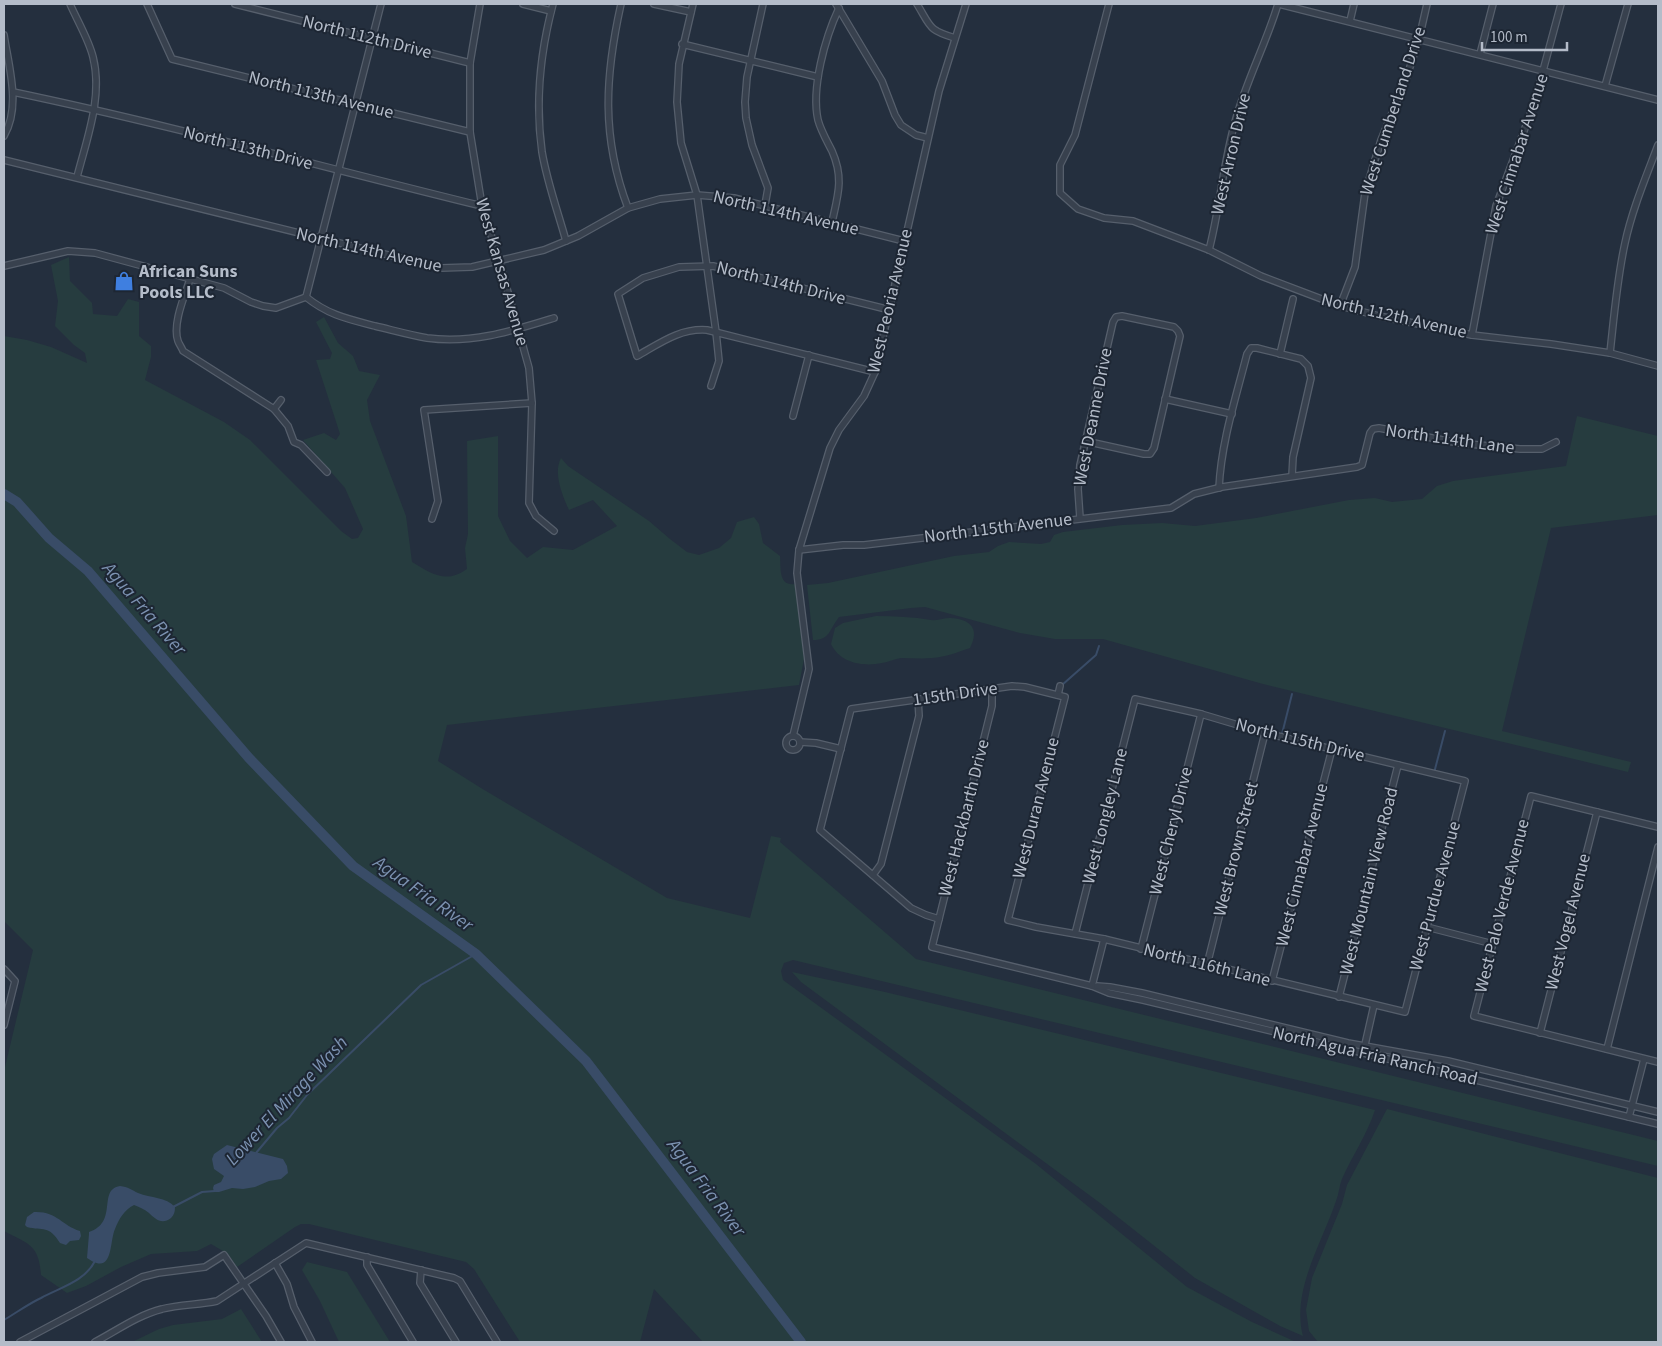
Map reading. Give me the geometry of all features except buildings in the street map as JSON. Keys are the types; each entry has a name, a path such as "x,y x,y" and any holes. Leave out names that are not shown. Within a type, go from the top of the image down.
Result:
{"street":[{"path":"70,4 93,55 97,83 94,109 77,177"},
{"name":"North 113th Avenue","path":"147,4 172,59 470,132"},
{"name":"North 112th Drive","path":"235,4 470,63"},
{"path":"306,297 381,4"},
{"name":"West Kansas Avenue","path":"480,4 470,63 470,132 482,206 529,368 532,403 529,503 536,516 554,531"},
{"path":"523,4 551,11"},
{"path":"553,4 544,39 540,66 539,108 542,153 566,241"},
{"path":"621,4 612,47 607,100 614,160 628,208"},
{"path":"654,4 690,12"},
{"path":"693,4 682,44 677,82 678,121 683,149 697,195 716,332 719,361 711,386"},
{"path":"763,4 745,89 746,118 752,145 768,188 765,205"},
{"path":"917,4 932,29 940,34 956,38"},
{"name":"West Peoria Avenue","path":"793,736 808,669 798,573 799,550 830,448 839,430 864,396 875,372 928,138 941,86 966,4"},
{"name":"North 112th Avenue","path":"1109,4 1076,136 1060,165 1060,193 1078,209 1104,218 1133,221 1209,250 1261,276 1340,306 1472,335 1610,353 1658,366"},
{"path":"1278,4 1419,38 1658,100"},
{"name":"West Arron Drive","path":"1209,250 1216,224 1235,123 1248,82 1271,30 1278,4"},
{"path":"1350,21 1354,4"},
{"name":"West Cumberland Drive","path":"1340,306 1355,267 1358,232 1365,193 1381,140 1406,79 1427,4"},
{"path":"1480,54 1493,4"},
{"name":"West Cinnabar Avenue","path":"1472,335 1496,206 1534,104 1561,4"},
{"path":"1605,86 1628,4"},
{"path":"832,222 840,180 835,160 818,120 816,102 818,78 837,6"},
{"path":"837,6 882,81 895,115 901,125 916,135 928,138"},
{"path":"4,35 13,92 10,126 4,136"},
{"path":"682,44 818,78"},
{"name":"North 113th Drive","path":"13,92 94,109 482,206"},
{"path":"1610,353 1620,266 1625,242 1635,207 1658,145"},
{"name":"North 114th Avenue","path":"4,160 441,268 467,268 544,250 566,241 628,208 660,199 697,195 727,196 904,240"},
{"path":"4,266 68,251 95,253 224,288 251,302 270,307 276,308 306,297"},
{"name":"North 114th Drive","path":"716,332 693,329 678,333 636,356 618,294 643,278 679,267 707,265 722,267 890,310"},
{"path":"190,279 176,332 178,341 184,351 274,409 288,426 294,442 301,445 328,472"},
{"path":"306,297 317,306 334,315 426,338 450,340 474,338 518,329 554,318"},
{"path":"1280,354 1293,299"},
{"name":"West Deanne Drive","path":"1080,518 1078,489 1080,465 1113,322 1116,317 1122,316 1174,327 1178,330 1180,336 1165,399"},
{"path":"716,332 875,372"},
{"path":"1220,488 1220,468 1247,354 1251,348 1300,359 1308,366 1311,378 1293,457 1292,476"},
{"path":"794,416 809,355"},
{"path":"1085,441 1150,454 1154,448 1165,399 1232,414"},
{"path":"274,409 281,400"},
{"path":"432,520 438,501 424,410 532,403"},
{"name":"North 114th Lane","path":"1362,465 1370,433 1373,429 1379,428 1459,443 1520,449 1542,449 1556,442"},
{"name":"North 115th Avenue","path":"799,550 843,545 864,545 1171,508 1194,494 1220,488 1362,465"},
{"path":"1058,695 1060,686"},
{"name":"115th Drive","path":"841,749 851,709 992,688 1020,687 1065,697"},
{"name":"West Hackbarth Drive","path":"932,947 992,706 992,688"},
{"name":"West Duran Avenue","path":"1008,920 1065,697"},
{"path":"873,875 881,864 919,716 918,699"},
{"name":"North 115th Drive","path":"1135,699 1201,714 1265,733 1465,781"},
{"name":"West Longley Lane","path":"1075,934 1135,699"},
{"name":"West Cheryl Drive","path":"1141,948 1201,714"},
{"name":"West Brown Street","path":"1206,965 1265,733"},
{"path":"800,742 798,748 794,750 787,745 787,740 793,736 798,738 800,742 816,743 841,749 820,830 911,908 939,919"},
{"name":"West Cinnabar Avenue","path":"1272,981 1332,749"},
{"name":"West Mountain View Road","path":"1339,997 1398,764"},
{"name":"West Purdue Avenue","path":"1405,1012 1465,781"},
{"name":"West Palo Verde Avenue","path":"1540,1033 1474,1016 1531,796 1596,812"},
{"path":"1596,812 1658,827"},
{"name":"West Vogel Avenue","path":"1540,1033 1596,812"},
{"path":"1607,1049 1658,847"},
{"name":"North 116th Lane","path":"1008,920 1141,948 1405,1012"},
{"path":"1427,927 1493,944"},
{"path":"1092,986 1104,940"},
{"name":"North Agua Fria Ranch Road","path":"932,947 1092,986 1110,993 1658,1124"},
{"path":"4,969 15,981 4,1025"},
{"name":"North Agua Fria Ranch Road","path":"1092,986 1110,986 1142,993 1364,1046 1456,1063 1658,1112"},
{"path":"1362,1053 1374,1005"},
{"path":"1540,1033 1658,1062"},
{"path":"1629,1117 1644,1059"},
{"path":"95,1342 154,1311 174,1306 217,1301 306,1243 460,1281 497,1342"},
{"path":"20,1342 142,1277 204,1267 224,1255 266,1316 281,1342"},
{"path":"367,1257 367,1266 414,1342"},
{"path":"274,1263 287,1284 294,1307 312,1342"},
{"path":"421,1270 420,1283 456,1342"}],"green space":[{"path":"69,257 70,281 92,303 93,314 117,316 128,299 139,302 139,336 151,346 151,357 145,380 224,422 250,440 341,531 352,539 358,538 363,529 345,488 303,440 324,433 336,440 340,434 316,360 330,359 332,353 316,322 324,317 338,343 353,356 359,371 380,375 367,400 370,421 406,516 412,562 439,576 452,576 467,569 465,548 468,534 467,441 498,436 498,516 510,541 527,558 543,547 573,550 617,526 593,500 569,510 561,491 558,477 561,458 568,466 649,521 687,552 699,555 719,548 731,538 737,522 754,517 759,524 763,543 780,556 783,580 786,583 796,584 804,659 799,685 447,725 438,761 667,898 750,918 771,836 781,838 780,842 916,959 1658,1141 1658,1166 793,960 784,963 781,971 783,980 1036,1164 1187,1287 1252,1322 1296,1342 703,1342 654,1289 640,1342 520,1342 474,1269 466,1262 309,1224 301,1224 295,1227 237,1267 228,1254 211,1244 197,1251 151,1254 121,1267 86,1286 67,1293 41,1275 38,1257 31,1246 4,1231 4,1071 33,950 4,921 4,336 51,347 87,363 85,353 55,326 58,301 51,265"},
{"path":"1577,416 1658,436 1658,515 1551,528 1502,731 1631,762 1628,772 1263,684 1103,639 1055,639 1020,633 925,607 839,617 826,636 819,640 813,640 807,585 828,583 954,556 989,552 1009,542 1041,544 1050,542 1054,535 1063,532 1122,525 1162,523 1195,526 1256,518 1349,500 1375,498 1392,502 1422,499 1437,486 1453,481 1566,466"},
{"path":"876,616 963,620 972,626 974,630 973,641 970,648 947,655 928,658 901,658 884,663 860,664 840,656 831,644 835,628 843,623"},
{"path":"792,972 885,992 1375,1110 1342,1179 1337,1198 1304,1285 1300,1319 1303,1336 1280,1326 1195,1278 1100,1203 801,982"},
{"path":"1387,1109 1658,1178 1658,1342 1318,1342 1309,1331 1306,1310 1312,1278 1342,1204 1347,1185"},
{"path":"307,1262 347,1272 390,1342 339,1342 320,1301 302,1270"},
{"path":"241,1309 262,1342 132,1342 159,1329 173,1325 222,1319"}],"water":[{"path":"227,1145 283,1159 288,1173 281,1179 269,1181 255,1187 232,1188 214,1192 214,1185 221,1182 224,1176 214,1169 212,1159 214,1154"},
{"path":"120,1186 143,1195 167,1201 175,1207 174,1213 168,1220 162,1221 156,1219 140,1207 134,1205 130,1207 122,1215 117,1225 106,1261 96,1263 87,1258 89,1232 98,1227 103,1221 110,1193 113,1189"},
{"path":"34,1212 42,1212 54,1216 80,1231 81,1236 79,1240 70,1241 66,1245 60,1243 49,1231 27,1227 25,1225 27,1217"}],"waterway":[{"name":"Agua Fria River","path":"4,494 17,502 49,538 88,571 249,758 353,866 476,954 586,1061 801,1342"},
{"path":"1062,685 1096,655 1099,646"},
{"path":"1282,734 1292,694"},
{"path":"1434,773 1445,731"},
{"name":"Lower El Mirage Wash","path":"256,1153 277,1128 289,1118 307,1095 421,985 476,954"},
{"name":"Lower El Mirage Wash","path":"173,1207 202,1192 215,1191"},
{"name":"Lower El Mirage Wash","path":"4,1320 31,1303 78,1279 85,1274 95,1261"}],"place":[{"name":"African Suns Pools LLC","path":"124,281"}]}
